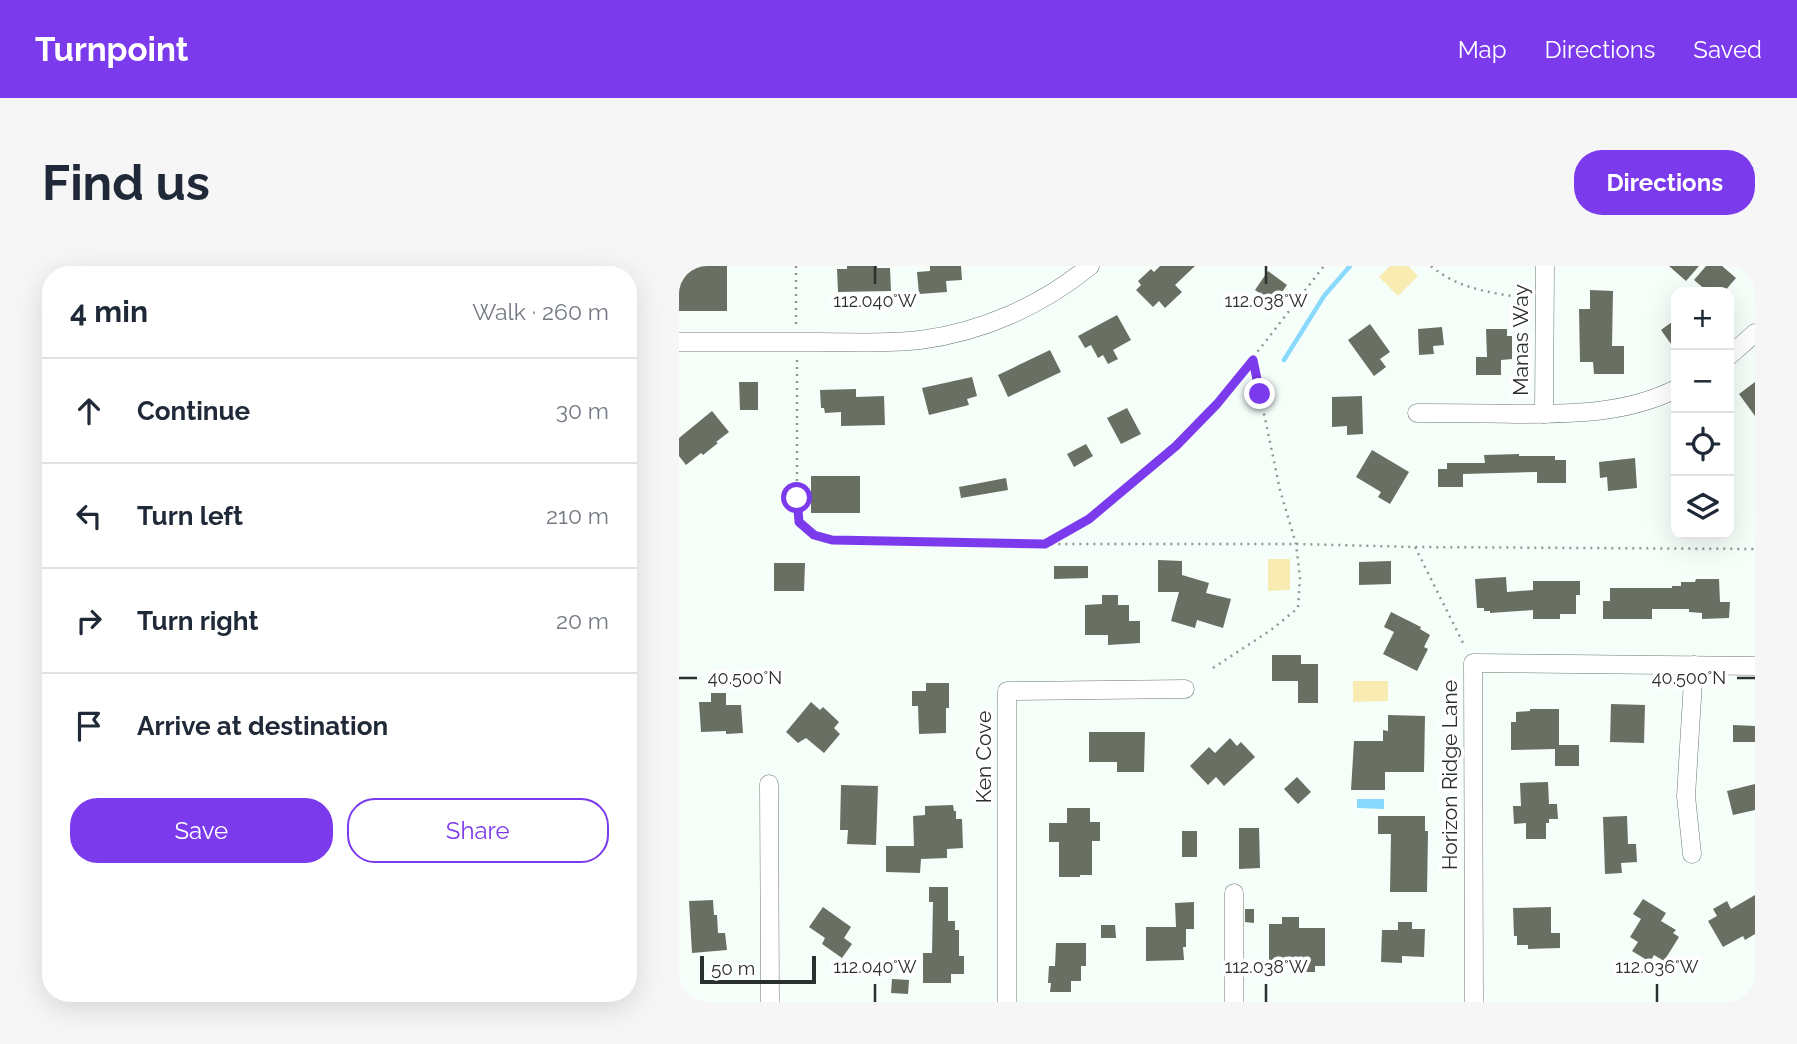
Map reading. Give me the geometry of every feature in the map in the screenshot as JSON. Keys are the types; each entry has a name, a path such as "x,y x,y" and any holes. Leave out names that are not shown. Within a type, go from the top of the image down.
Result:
{"street":[{"path":"679,342 891,342 948,335 1003,318 1029,306 1090,266"},
{"name":"Manas Way","path":"1544,414 1545,266"},
{"path":"1734,352 1755,333"},
{"path":"1417,413 1573,413 1618,409 1671,391"},
{"name":"Horizon Ridge Lane","path":"1474,1002 1473,663 1755,666"},
{"path":"1692,854 1686,796 1694,665"},
{"name":"Ken Cove","path":"1007,1002 1007,691 1185,689"},
{"path":"769,784 771,1002"},
{"path":"1234,893 1234,1002"}],"path":[{"path":"796,266 797,331"},
{"path":"1045,544 1089,519 1176,446 1217,404 1324,266"},
{"path":"1431,266 1461,285 1525,298"},
{"path":"797,358 799,522 814,535 832,540 1755,549"},
{"path":"1213,668 1271,630 1298,608 1300,579 1296,544 1280,490 1253,360"},
{"path":"1415,547 1465,647"}],"shaded area":[{"path":"1390,266 1408,266 1418,276 1398,296 1379,277"},
{"path":"1268,559 1290,559 1290,590 1268,591"},
{"path":"1353,681 1388,681 1388,701 1353,702"}],"water":[{"path":"1357,799 1384,799 1384,809 1357,808"}],"building":[{"path":"679,266 727,266 727,311 679,311"},
{"path":"847,266 890,268 891,291 838,292 837,269 847,269"},
{"path":"930,266 961,266 962,280 946,281 947,292 919,294 917,272 930,271"},
{"path":"1160,266 1195,266 1175,285 1182,292 1165,308 1159,301 1153,307 1136,290 1141,285 1138,281 1151,269 1154,272"},
{"path":"1669,266 1699,266 1686,281"},
{"path":"1706,266 1722,266 1736,278 1728,287 1702,287 1694,280"},
{"path":"1268,271 1287,285 1274,303 1255,290"},
{"path":"1590,290 1613,291 1612,346 1624,346 1624,374 1594,374 1593,362 1580,362 1579,309 1590,309"},
{"path":"1117,315 1131,340 1113,350 1118,359 1108,364 1103,355 1098,358 1091,345 1085,348 1078,336"},
{"path":"1671,323 1671,344 1661,330"},
{"path":"1370,324 1390,352 1380,359 1386,367 1374,376 1348,340"},
{"path":"1442,327 1444,345 1433,346 1434,354 1419,355 1418,329"},
{"path":"1486,329 1507,329 1507,336 1512,336 1512,359 1501,360 1501,375 1476,375 1476,357 1487,357"},
{"path":"1050,350 1061,372 1008,397 998,375"},
{"path":"972,377 977,396 967,399 969,405 929,415 922,388"},
{"path":"739,382 758,382 758,410 740,410"},
{"path":"1755,382 1755,416 1739,394"},
{"path":"856,389 856,397 884,396 885,425 841,426 841,412 825,413 824,408 821,408 820,390"},
{"path":"1362,396 1363,434 1347,435 1347,426 1332,427 1332,397"},
{"path":"1127,408 1141,434 1121,444 1107,418"},
{"path":"712,411 729,432 703,455 701,453 686,465 679,456 679,438"},
{"path":"1086,444 1093,456 1074,467 1067,454"},
{"path":"1372,450 1409,472 1390,504 1378,497 1381,492 1356,477"},
{"path":"1484,455 1555,456 1555,460 1566,460 1566,483 1537,483 1537,472 1463,474 1463,487 1438,487 1438,469 1447,469 1447,463 1485,463"},
{"path":"1635,458 1637,488 1608,491 1607,477 1600,478 1599,462"},
{"path":"811,476 860,476 860,513 811,513"},
{"path":"1006,478 1008,490 961,498 959,487"},
{"path":"1158,560 1182,561 1182,575 1209,583 1206,593 1231,599 1223,628 1197,620 1195,628 1171,621 1179,592 1158,592"},
{"path":"1391,561 1391,584 1359,585 1359,562"},
{"path":"774,563 805,563 804,591 774,591"},
{"path":"1054,566 1088,566 1088,578 1054,579"},
{"path":"1506,577 1507,592 1533,590 1533,581 1580,581 1580,595 1576,595 1576,614 1560,614 1560,619 1533,619 1533,610 1490,613 1484,611 1484,608 1477,608 1475,579"},
{"path":"1696,579 1719,579 1720,602 1730,602 1729,618 1702,619 1702,613 1689,612 1689,609 1652,609 1652,619 1603,619 1603,601 1610,601 1610,588 1672,588 1681,586 1681,582 1695,582"},
{"path":"1102,595 1118,595 1118,605 1129,605 1129,621 1140,621 1140,643 1108,645 1108,635 1085,635 1085,605 1102,604"},
{"path":"1391,612 1421,627 1420,629 1430,635 1424,647 1428,649 1417,671 1383,654 1394,632 1384,627"},
{"path":"1272,655 1301,655 1301,664 1318,664 1318,703 1298,703 1298,681 1272,681"},
{"path":"926,683 949,683 946,733 919,734 918,706 912,706 912,691 926,691"},
{"path":"711,693 726,693 726,705 741,705 743,733 701,732 699,702 711,702"},
{"path":"811,702 820,710 823,707 839,722 834,728 840,734 824,753 806,738 798,743 786,732"},
{"path":"1611,704 1645,705 1644,743 1610,742"},
{"path":"1559,709 1559,745 1579,745 1579,766 1555,766 1555,749 1511,750 1511,722 1516,722 1516,712"},
{"path":"1388,715 1425,716 1424,772 1385,772 1385,790 1351,790 1354,741 1383,741 1383,730 1388,731"},
{"path":"1733,725 1755,726 1755,742 1733,742"},
{"path":"1089,732 1145,732 1144,772 1117,772 1117,762 1089,762"},
{"path":"1230,738 1237,746 1241,742 1255,757 1224,786 1216,777 1208,785 1190,766 1209,747 1215,753"},
{"path":"1297,777 1311,792 1298,804 1284,789"},
{"path":"1548,782 1549,804 1557,804 1558,819 1549,819 1549,823 1546,823 1546,839 1526,839 1526,823 1514,824 1513,806 1521,806 1520,783"},
{"path":"1755,784 1755,810 1733,815 1727,791"},
{"path":"841,785 878,786 876,845 847,844 848,830 840,830"},
{"path":"953,805 956,819 962,819 963,848 947,849 947,858 921,859 920,873 886,872 886,846 914,846 913,816 925,815 925,806"},
{"path":"1067,808 1090,808 1090,822 1100,822 1100,841 1092,841 1092,875 1059,877 1059,842 1049,842 1049,823 1067,823"},
{"path":"1378,816 1425,816 1425,831 1428,831 1427,892 1390,892 1391,834 1378,834"},
{"path":"1627,816 1628,844 1636,844 1637,862 1621,863 1622,873 1605,874 1603,817"},
{"path":"1239,828 1259,828 1260,868 1239,869"},
{"path":"1182,831 1197,831 1197,857 1182,857"},
{"path":"929,887 948,887 948,921 955,921 955,930 959,930 959,956 964,956 964,974 951,974 951,983 923,983 923,953 932,953 933,902 929,902"},
{"path":"1755,895 1755,934 1745,940 1743,936 1723,947 1708,921 1717,916 1713,909 1727,901 1731,909"},
{"path":"1643,899 1666,913 1661,921 1676,930 1673,933 1679,937 1664,961 1654,955 1650,962 1632,951 1638,942 1630,937 1641,919 1633,914"},
{"path":"713,900 718,933 725,933 727,950 692,953 689,901"},
{"path":"1194,902 1194,929 1186,929 1184,960 1146,961 1146,927 1176,927 1175,903"},
{"path":"823,907 851,927 844,938 852,944 842,958 822,944 825,938 809,927"},
{"path":"1551,907 1551,933 1560,933 1560,948 1528,949 1528,945 1517,945 1513,908"},
{"path":"1245,909 1254,909 1254,923 1245,922"},
{"path":"1282,917 1299,917 1299,928 1325,928 1325,966 1315,966 1315,972 1295,972 1295,962 1269,962 1269,924 1282,924"},
{"path":"1398,922 1412,922 1412,929 1425,929 1424,957 1402,956 1402,963 1381,962 1382,930 1398,930"},
{"path":"1101,925 1115,925 1116,938 1101,938"},
{"path":"1056,943 1086,943 1086,966 1081,966 1081,981 1071,981 1071,992 1050,992 1049,966 1055,966"},
{"path":"892,979 909,980 908,994 891,993"}],"waterway":[{"path":"1284,360 1324,296 1350,266"}],"route":[{"path":"797,498 799,522 814,535 832,540 1045,544 1089,519 1176,446 1217,404 1253,360 1260,394"}]}
